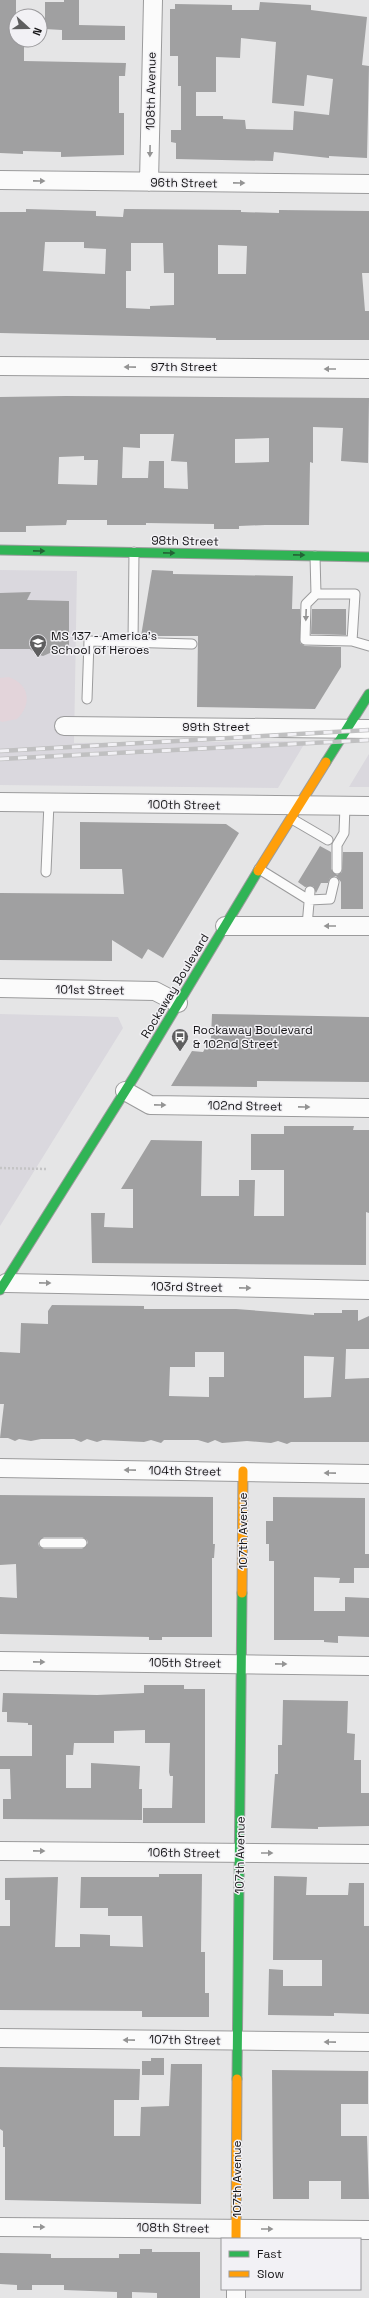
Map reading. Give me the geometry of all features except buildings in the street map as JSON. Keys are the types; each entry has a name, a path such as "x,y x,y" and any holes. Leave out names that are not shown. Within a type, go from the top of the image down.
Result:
{"street":[{"name":"108th Avenue","path":"150,182 153,0"},
{"name":"96th Street","path":"0,180 369,184"},
{"name":"97th Street","path":"0,366 369,369"},
{"name":"98th Street","path":"0,550 369,557"},
{"name":"Rockaway Boulevard","path":"3,1286 369,694"},
{"name":"99th Street","path":"64,726 326,727 369,729"},
{"name":"100th Street","path":"0,802 296,812 345,806 369,806"},
{"path":"225,926 369,926"},
{"name":"101st Street","path":"0,988 155,991 178,1003"},
{"name":"102nd Street","path":"124,1091 150,1105 369,1108"},
{"name":"103rd Street","path":"3,1286 369,1290"},
{"name":"104th Street","path":"0,1468 369,1474"},
{"name":"107th Avenue","path":"236,2234 243,1471"},
{"name":"105th Street","path":"0,1661 369,1666"},
{"name":"106th Street","path":"0,1851 369,1854"},
{"name":"107th Street","path":"0,2038 369,2042"},
{"name":"108th Street","path":"0,2226 236,2234 369,2230"}],"lane":[{"path":"133,642 134,552"},
{"path":"315,556 316,594"},
{"path":"352,641 355,594 316,594 306,604 305,640 352,641 369,646"},
{"path":"87,699 89,641 192,644"},
{"path":"46,872 49,803"},
{"path":"337,869 335,849 344,833 345,806"},
{"path":"296,812 326,844 335,849"},
{"path":"259,870 299,888 309,895 330,899 334,882"},
{"path":"308,926 309,895"},
{"path":"44,1543 82,1543"}],"path":[{"path":"0,1168 46,1169"}],"shaded area":[{"path":"0,570 77,571 74,743 306,741 278,788 0,785"},
{"path":"9,677 16,680 25,690 27,701 22,713 17,719 2,722 0,721 0,678"},
{"path":"369,754 369,787 349,787 352,782"},
{"path":"0,1014 118,1017 123,1028 0,1226"}],"railway":[{"path":"0,751 369,730"},
{"path":"0,759 369,740"}],"traffic: fast":[{"path":"0,550 369,557"},
{"path":"326,762 369,694"},
{"path":"0,1290 134,1077 258,871"},
{"path":"237,2079 242,1593"}],"traffic: slow":[{"path":"258,871 326,762"},
{"path":"242,1593 243,1471"},
{"path":"236,2238 237,2079"}],"place":[{"name":"MS 137 - America's School of Heroes","path":"38,658"},
{"name":"Rockaway Boulevard & 102nd Street","path":"180,1052"}]}
